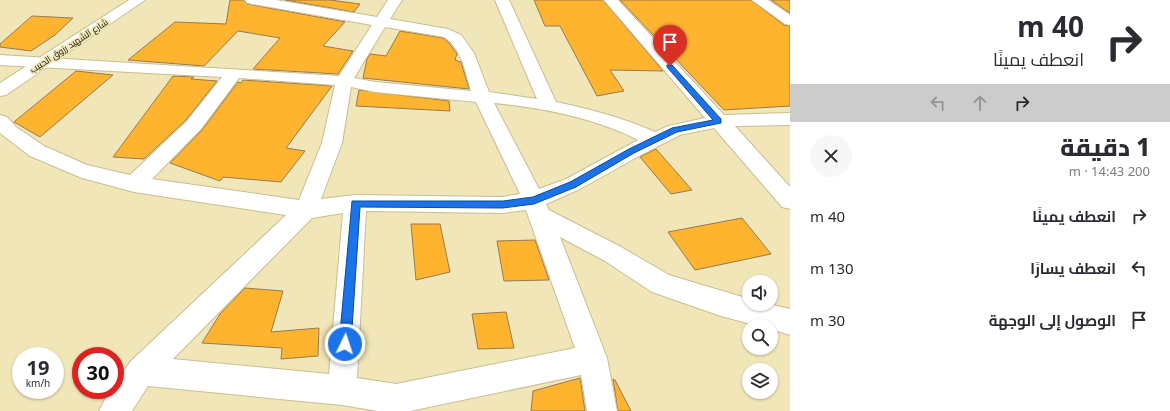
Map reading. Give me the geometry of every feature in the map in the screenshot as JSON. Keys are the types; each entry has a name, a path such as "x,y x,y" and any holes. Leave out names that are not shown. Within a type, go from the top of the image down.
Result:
{"street":[{"name":"شارع الشهيد رزوق الحبيب","path":"0,91 138,0"},
{"path":"252,0 448,33 456,37 461,43 470,61 482,97 537,208 593,358 602,411"},
{"path":"114,411 141,371 306,210 332,143 344,81 395,0"},
{"path":"502,0 549,106"},
{"path":"611,0 790,201"},
{"path":"759,0 790,21"},
{"path":"0,60 234,72 344,81 375,87 515,100 578,112 632,129 655,140"},
{"path":"134,184 194,125 234,72"},
{"path":"537,208 573,184 675,130 718,121 790,119"},
{"path":"0,121 9,131 37,151 82,171 134,184 306,210 355,203 503,205 537,208 661,284 721,304 790,322"},
{"path":"342,390 355,203"},
{"path":"141,371 342,390 395,405 593,358"}],"building":[{"path":"230,0 244,0 247,4 345,22 323,46 353,51 338,74 253,69 280,38 238,31 204,66 128,60 175,22 226,24"},
{"path":"285,0 330,0 360,4 354,12"},
{"path":"534,0 603,0 663,71 610,70 624,91 597,96 560,26 545,26"},
{"path":"620,0 751,0 784,25 790,26 790,106 724,110"},
{"path":"771,0 790,0 790,13"},
{"path":"32,16 73,18 55,35 31,51 0,47 0,44"},
{"path":"400,31 443,38 449,43 457,54 455,60 461,62 469,89 363,78 367,59 370,54 386,56"},
{"path":"76,71 113,75 40,137 14,122"},
{"path":"173,76 194,77 191,79 217,81 186,120 144,159 113,157"},
{"path":"243,80 332,86 286,148 305,151 281,182 223,177 220,181 170,163 202,130 238,82 241,83"},
{"path":"359,90 449,101 450,111 356,106"},
{"path":"656,149 692,190 671,194 640,157"},
{"path":"742,218 771,254 695,270 668,232"},
{"path":"411,224 440,224 450,272 416,280"},
{"path":"535,240 549,280 504,281 497,241"},
{"path":"245,288 283,291 271,332 319,328 318,356 281,359 282,348 202,343 220,314"},
{"path":"506,312 514,348 478,349 472,314"},
{"path":"580,378 585,411 531,411 533,391"},
{"path":"613,379 615,380 631,411 618,411"}],"route":[{"path":"345,344 355,203 503,205 534,200 573,184 632,151 675,130 718,121 670,66"}]}
